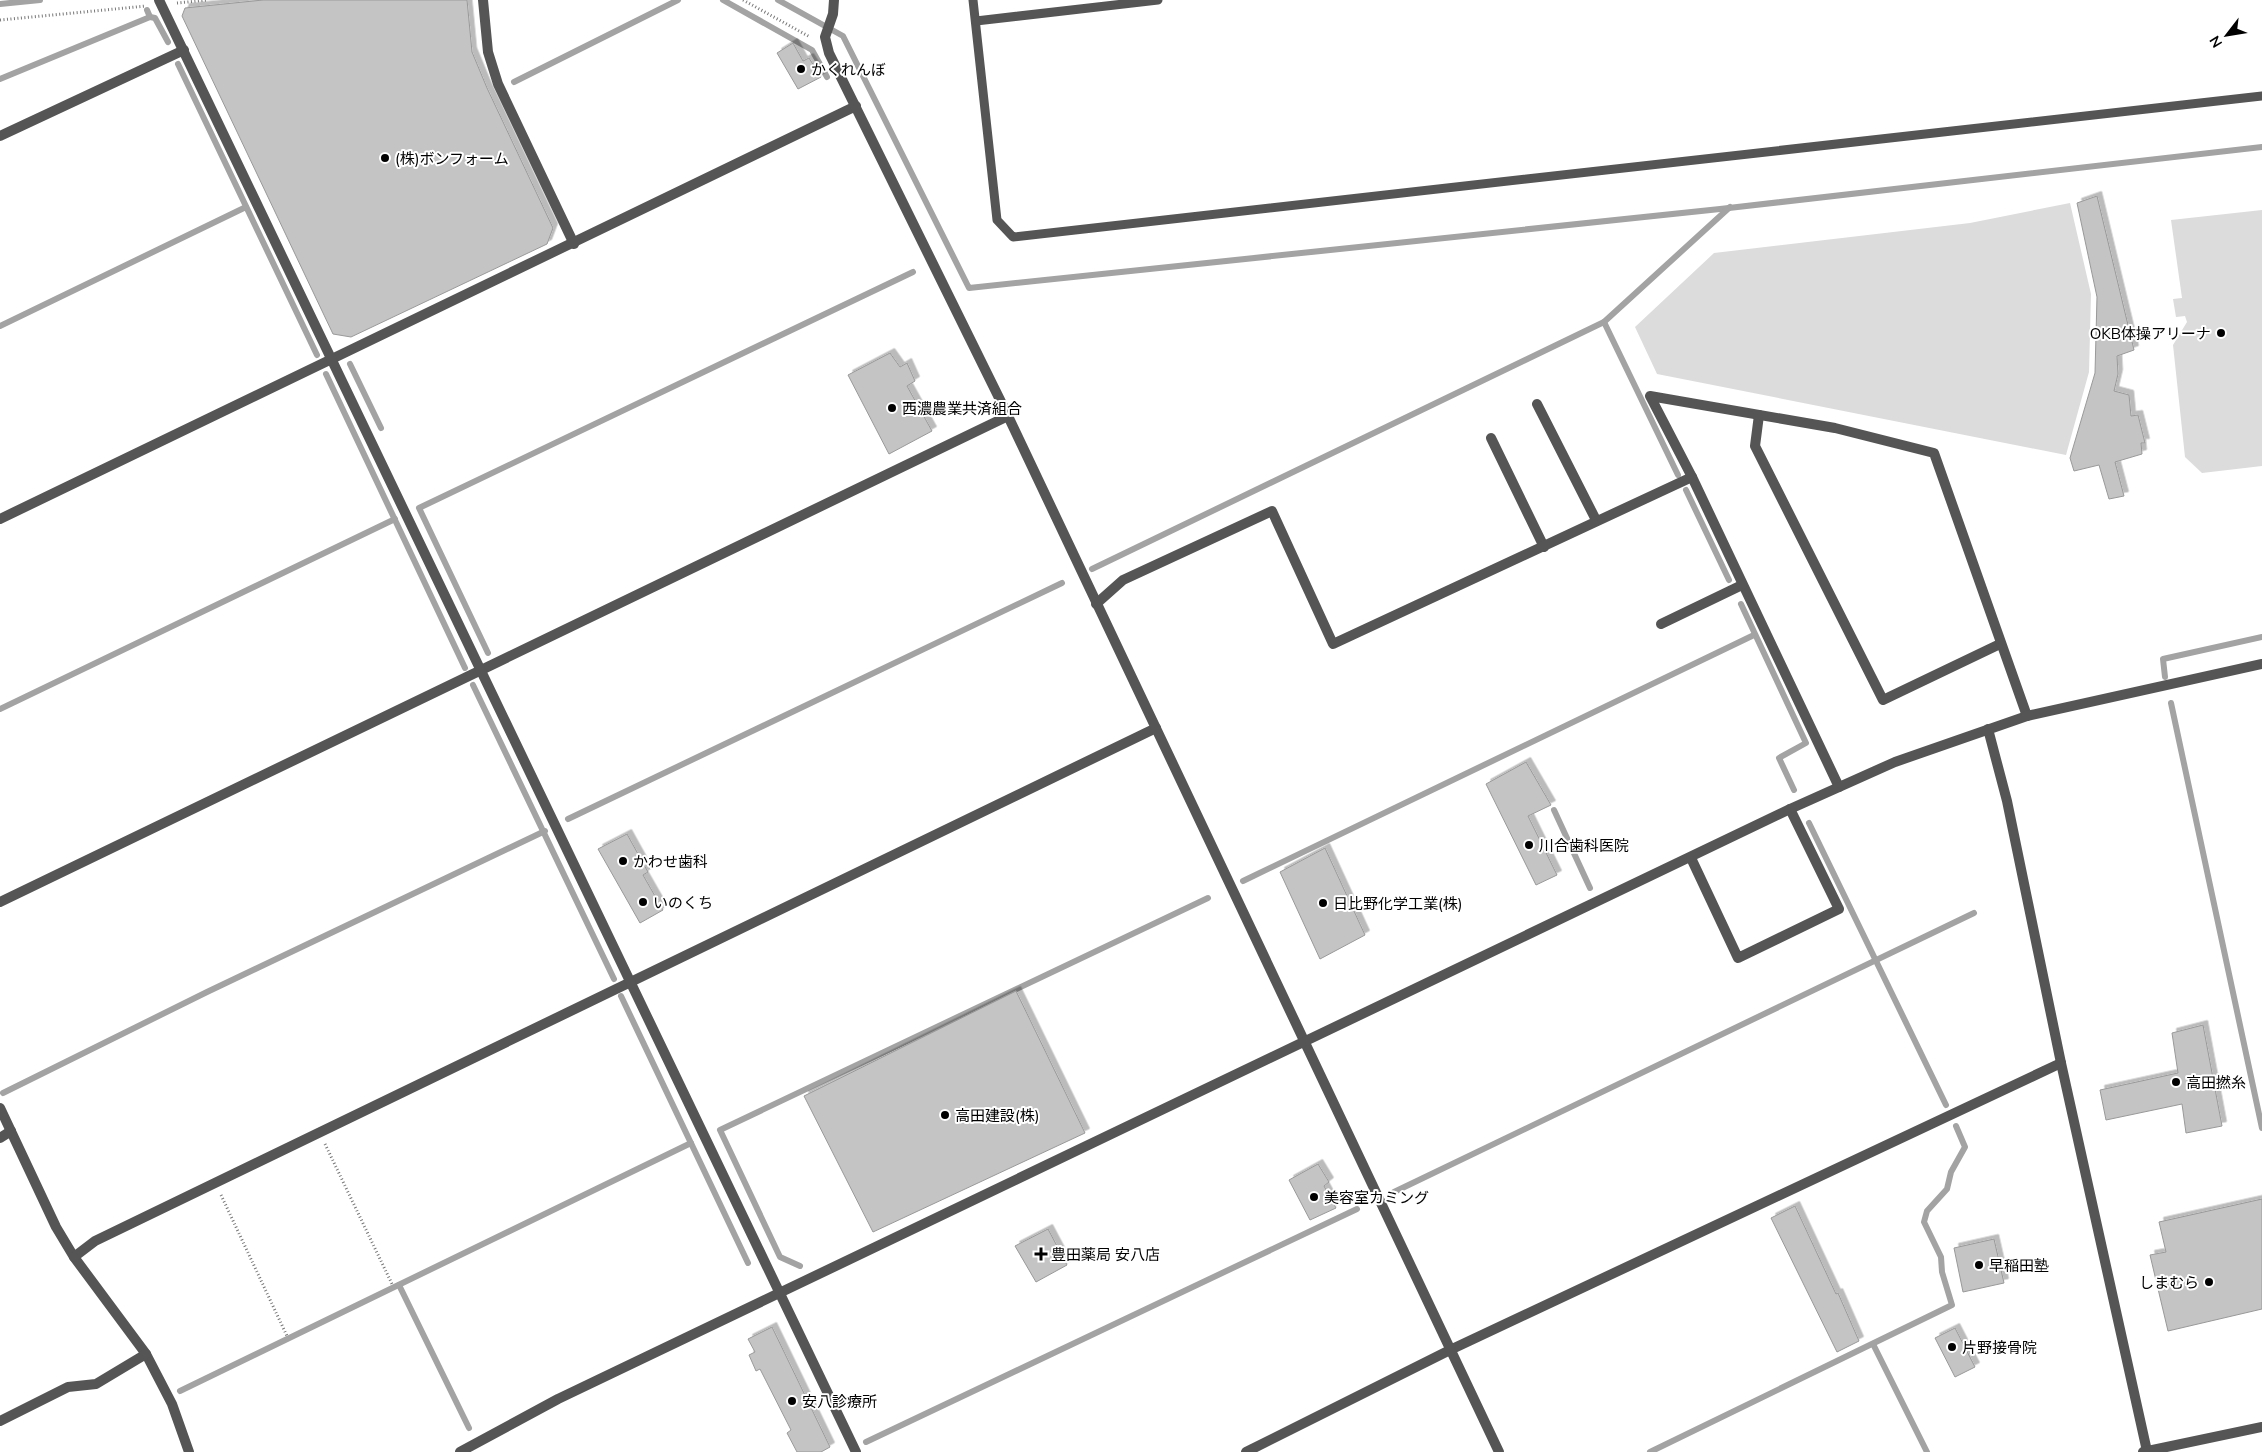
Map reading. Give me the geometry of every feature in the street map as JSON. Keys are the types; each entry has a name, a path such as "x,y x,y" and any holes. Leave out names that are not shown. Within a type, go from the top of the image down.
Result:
{"street":[{"path":"483,0 488,52 498,84 574,244"},
{"path":"834,0 833,14 826,42 1008,416 1499,1452"},
{"path":"160,2 856,1452"},
{"path":"0,136 184,50"},
{"path":"0,519 574,244 856,106"},
{"path":"1839,787 1692,477 1650,396 1835,428 1934,453 2027,716"},
{"path":"1537,404 1596,520"},
{"path":"1759,415 1754,446 1884,700 2000,644"},
{"path":"0,902 1008,416"},
{"path":"1491,438 1544,547"},
{"path":"1096,604 1123,580 1272,511 1333,644 1544,547 1596,520 1692,477"},
{"path":"1660,624 1742,585"},
{"path":"460,1452 558,1399 780,1292 1790,809 1895,762 2027,716 2262,664"},
{"path":"74,1257 95,1241 1156,728"},
{"path":"1988,729 2007,801 2061,1063 2145,1452 2262,1427"},
{"path":"1690,858 1738,958 1838,909 1790,809"},
{"path":"1246,1452 1450,1350 2061,1063"},
{"path":"0,1108 56,1227 74,1257 111,1304 146,1354 172,1404 189,1452"},
{"path":"0,1138 11,1131"},
{"path":"0,1421 68,1388 96,1384 146,1354"}],"lane":[{"path":"973,0 997,220 1013,238 2262,96"},
{"path":"976,21 1158,0"}],"path":[{"path":"0,20 160,2 208,0"},
{"path":"743,0 826,42"},
{"path":"320,1132 392,1284"},
{"path":"216,1183 287,1336"}],"shaded area":[{"path":"2070,203 2091,294 2089,372 2066,455 1657,374 1635,327 1714,253 1970,223"},
{"name":"OKB体操アリーナ","path":"2262,210 2262,466 2202,473 2185,457 2173,345 2187,322 2185,316 2176,317 2173,299 2182,298 2171,220"}],"building":[{"name":"(株)ボンフォーム","path":"263,0 467,0 472,52 553,228 547,244 351,337 333,334 182,16 185,8"},
{"name":"かくれんぼ","path":"793,43 803,61 809,58 821,77 798,89 777,53"},
{"path":"2097,196 2134,350 2117,356 2118,374 2114,391 2129,395 2131,416 2138,415 2145,443 2141,443 2142,454 2115,462 2124,496 2109,499 2099,465 2074,471 2070,458 2095,373 2097,297 2077,203"},
{"name":"西濃農業共済組合","path":"890,353 900,367 907,363 915,381 907,386 932,431 889,454 848,375"},
{"name":"川合歯科医院","path":"1526,762 1551,805 1528,816 1557,875 1536,885 1486,784"},
{"path":"627,834 648,872 643,875 663,910 640,923 598,849"},
{"name":"日比野化学工業(株)","path":"1325,848 1365,935 1320,959 1280,872"},
{"name":"高田建設(株)","path":"1016,991 1085,1133 873,1232 804,1096"},
{"name":"高田撚糸","path":"2203,1025 2222,1126 2186,1133 2182,1104 2106,1120 2100,1090 2178,1073 2172,1033"},
{"name":"美容室カミング","path":"1318,1164 1329,1182 1324,1186 1336,1208 1310,1220 1289,1180"},
{"name":"しまむら","path":"2262,1199 2262,1309 2168,1331 2150,1255 2166,1252 2159,1222"},
{"path":"1795,1206 1836,1294 1838,1293 1859,1341 1837,1352 1771,1218"},
{"name":"豊田薬局 安八店","path":"1048,1229 1067,1265 1036,1282 1015,1246"},
{"name":"早稲田塾","path":"1994,1239 2004,1283 1963,1292 1954,1248"},
{"name":"安八診療所","path":"772,1327 830,1447 821,1452 797,1452 787,1433 791,1430 760,1369 756,1371 749,1355 755,1352 748,1339"},
{"name":"片野接骨院","path":"1955,1328 1975,1367 1955,1377 1935,1338"}],"waterway":[{"path":"0,4 40,0"},
{"path":"514,82 678,0"},
{"path":"723,0 812,50 827,77"},
{"path":"778,0 843,36 969,288 1720,209 2262,147"},
{"path":"0,79 150,17 147,10"},
{"path":"150,17 155,18 168,42"},
{"path":"178,64 317,355"},
{"path":"0,326 246,207"},
{"path":"1092,569 1604,322 1730,207"},
{"path":"488,653 419,508 913,272"},
{"path":"1604,322 1678,475"},
{"path":"350,364 381,428"},
{"path":"326,374 465,668"},
{"path":"1686,490 1729,580"},
{"path":"0,709 395,519"},
{"path":"568,819 1062,583"},
{"path":"1741,604 1806,743 1779,758 1794,790"},
{"path":"1243,881 1754,635"},
{"path":"2165,677 2163,659 2262,637"},
{"path":"473,685 614,979"},
{"path":"2171,703 2262,1128"},
{"path":"1554,810 1590,888"},
{"path":"1809,823 1946,1105"},
{"path":"3,1093 207,992 545,831"},
{"path":"800,1266 780,1257 720,1130 1208,898"},
{"path":"1394,1192 1974,913"},
{"path":"621,996 748,1263"},
{"path":"1650,1452 1952,1305 1942,1272 1941,1257 1924,1222 1927,1211 1947,1189 1951,1172 1965,1147 1956,1126"},
{"path":"180,1391 691,1143"},
{"path":"866,1442 1357,1209"},
{"path":"399,1285 469,1428"},
{"path":"1873,1344 1927,1452"}],"place":[{"name":"かくれんぼ","path":"801,69"},
{"name":"(株)ボンフォーム","path":"385,158"},
{"name":"OKB体操アリーナ","path":"2221,333"},
{"name":"西濃農業共済組合","path":"892,408"},
{"name":"川合歯科医院","path":"1529,845"},
{"name":"かわせ歯科","path":"623,861"},
{"name":"いのくち","path":"643,902"},
{"name":"日比野化学工業(株)","path":"1323,903"},
{"name":"高田撚糸","path":"2176,1082"},
{"name":"高田建設(株)","path":"945,1115"},
{"name":"美容室カミング","path":"1314,1197"},
{"name":"豊田薬局 安八店","path":"1041,1254"},
{"name":"早稲田塾","path":"1979,1265"},
{"name":"しまむら","path":"2209,1282"},
{"name":"片野接骨院","path":"1952,1347"},
{"name":"安八診療所","path":"792,1401"}]}
